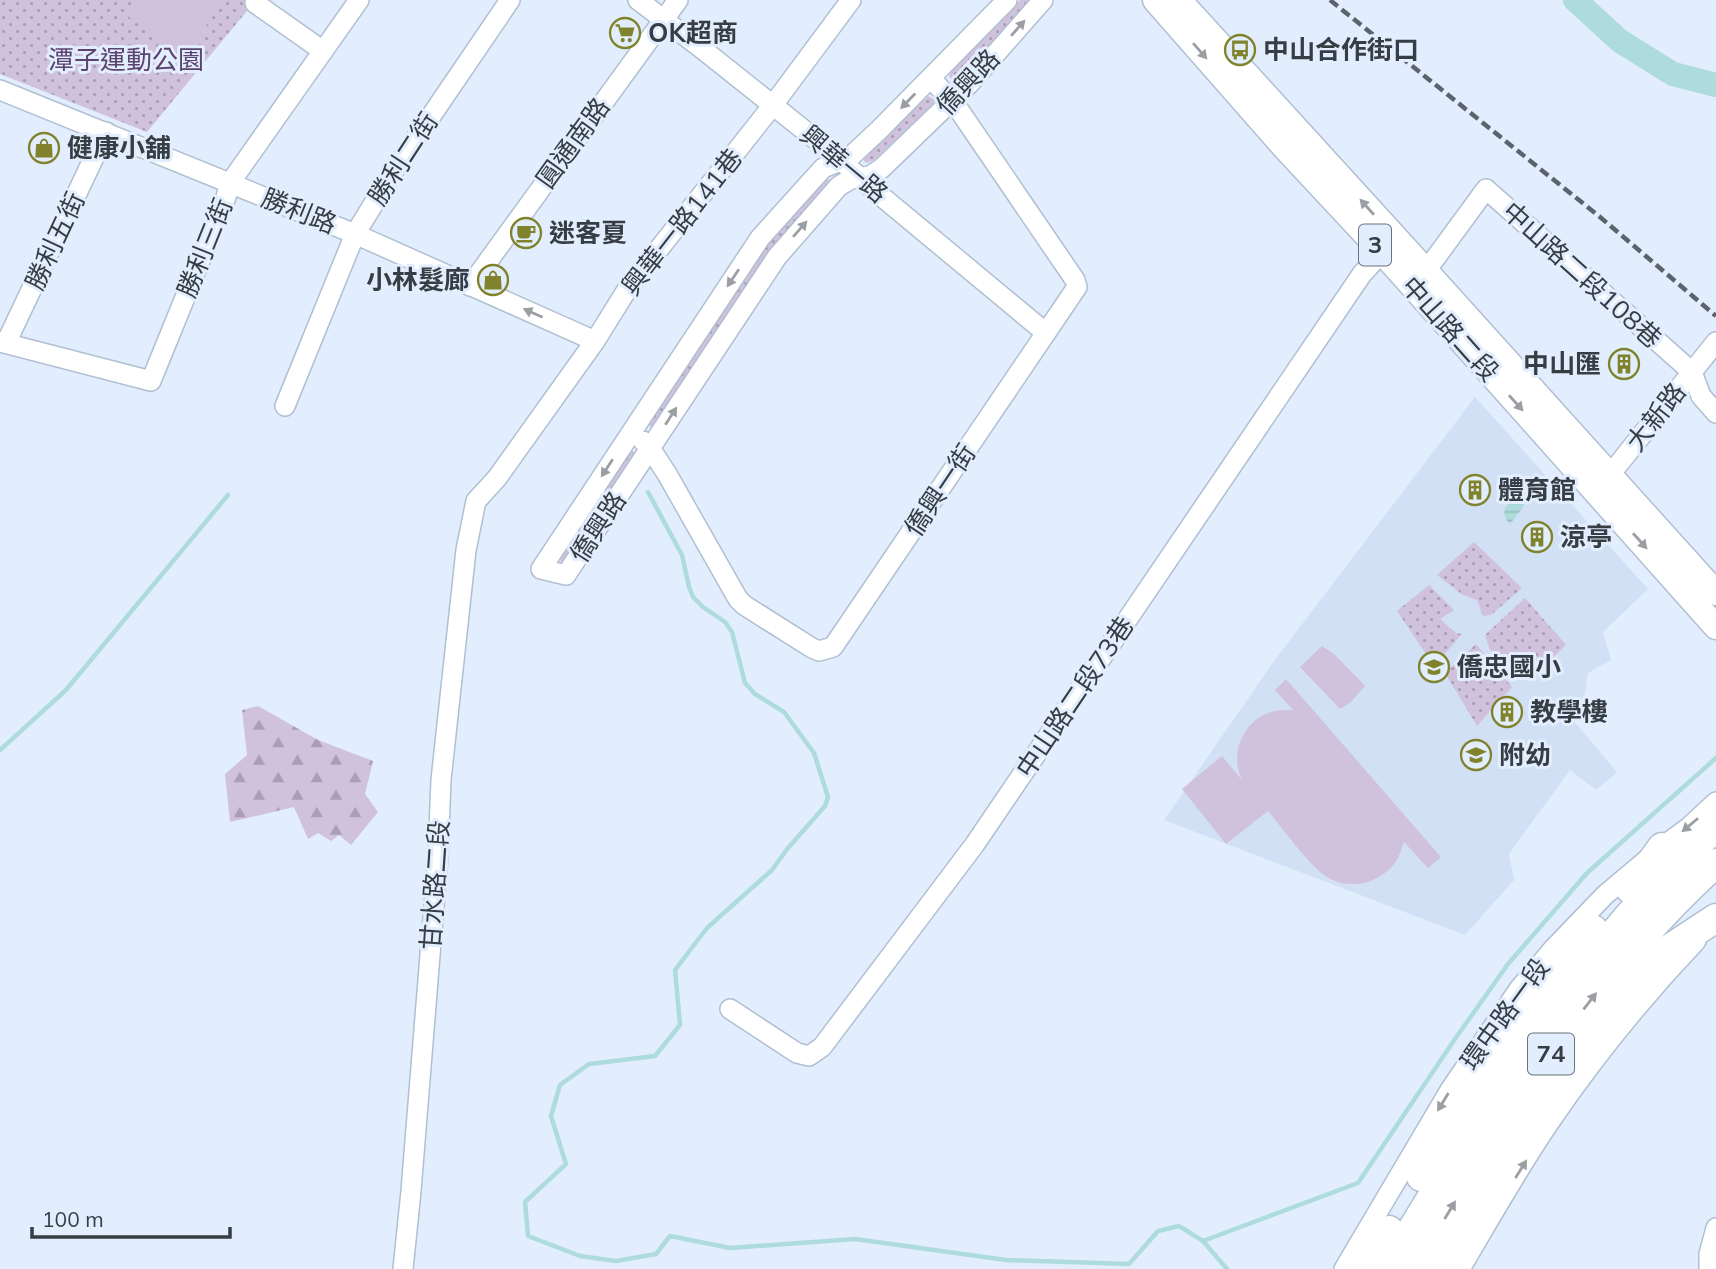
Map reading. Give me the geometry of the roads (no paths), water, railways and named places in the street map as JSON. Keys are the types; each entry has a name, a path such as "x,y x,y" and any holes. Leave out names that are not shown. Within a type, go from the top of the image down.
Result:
{"highway":[{"name":"74","path":"1388,1269 1521,1055 1639,904 1667,873 1716,828"},
{"path":"1366,1269 1490,1066 1542,993 1597,923 1639,879 1662,847"},
{"name":"74","path":"1415,1269 1506,1119 1582,1011 1658,919 1716,863"},
{"path":"1439,1269 1533,1114 1621,993 1666,951 1716,919"}],"main road":[{"name":"中山路二段","path":"1155,0 1284,148 1382,252 1602,483 1716,593"},
{"name":"中山路二段","path":"1179,0 1426,271 1602,483 1716,627"}],"street":[{"name":"勝利三街","path":"3,343 151,382 230,183 359,0"},
{"name":"勝利二街","path":"285,406 355,234 395,169 510,0"},
{"name":"興華一路","path":"638,0 842,161 1046,334"},
{"name":"圓通南路","path":"470,286 678,0"},
{"name":"興華一路141巷","path":"476,501 497,478 595,341 628,288 773,105 851,0"},
{"name":"僑興路","path":"1007,0 849,159 823,168 760,238 541,569 566,575 781,250 839,186 851,179 870,176 879,170 970,83 1043,0"},
{"path":"255,3 323,51"},
{"name":"僑興一街","path":"632,431 650,448 671,481 738,599 812,648 819,651 833,647 1077,287 1075,280 951,101 930,78"},
{"name":"勝利路","path":"0,90 355,234 595,341"},
{"name":"勝利五街","path":"3,343 106,132"},
{"name":"中山路二段108巷","path":"1426,271 1486,189 1692,372"},
{"name":"中山路二段73巷","path":"730,1009 796,1053 809,1056 822,1047 975,844 1362,274 1382,252"},
{"name":"大新路","path":"1602,483 1716,342"},
{"path":"1692,372 1701,396 1716,413"},
{"name":"甘水路二段","path":"402,1269 411,1191 442,780 467,550 476,501"},
{"name":"環中路一段","path":"1344,1269 1451,1090 1520,989 1554,948 1605,895 1716,802"},
{"path":"1460,1269 1548,1125 1589,1066 1666,972 1716,919"},
{"path":"1709,1269 1709,1254 1716,1228"}],"waterway":[{"path":"1575,0 1620,41 1673,74 1716,85"},
{"path":"648,492 682,555 693,597 725,622 732,632 745,683 755,694 784,712 814,753 828,797 825,806 772,870 707,928 675,970 680,1025 655,1056 589,1064 560,1085 551,1116 566,1164 525,1202 528,1236 580,1256 616,1261 656,1254 670,1236 730,1248 855,1239 1006,1260 1129,1264 1158,1231 1179,1226 1203,1241 1227,1269"},
{"path":"0,750 66,690 228,495"},
{"path":"1203,1241 1358,1183 1508,964 1587,873 1716,758"}],"railway":[{"path":"1330,0 1600,217 1716,316"}],"place":[{"name":"OK超商","path":"625,33"},
{"name":"中山合作街口","path":"1240,50"},
{"name":"健康小舖","path":"44,148"},
{"name":"迷客夏","path":"526,233"},
{"name":"小林髮廊","path":"493,280"},
{"name":"中山匯","path":"1624,364"},
{"name":"體育館","path":"1475,490"},
{"name":"涼亭","path":"1537,537"},
{"name":"僑忠國小","path":"1434,667"},
{"name":"教學樓","path":"1507,712"},
{"name":"附幼","path":"1476,755"}],"park label":[{"name":"潭子運動公園","path":"126,60"}]}
